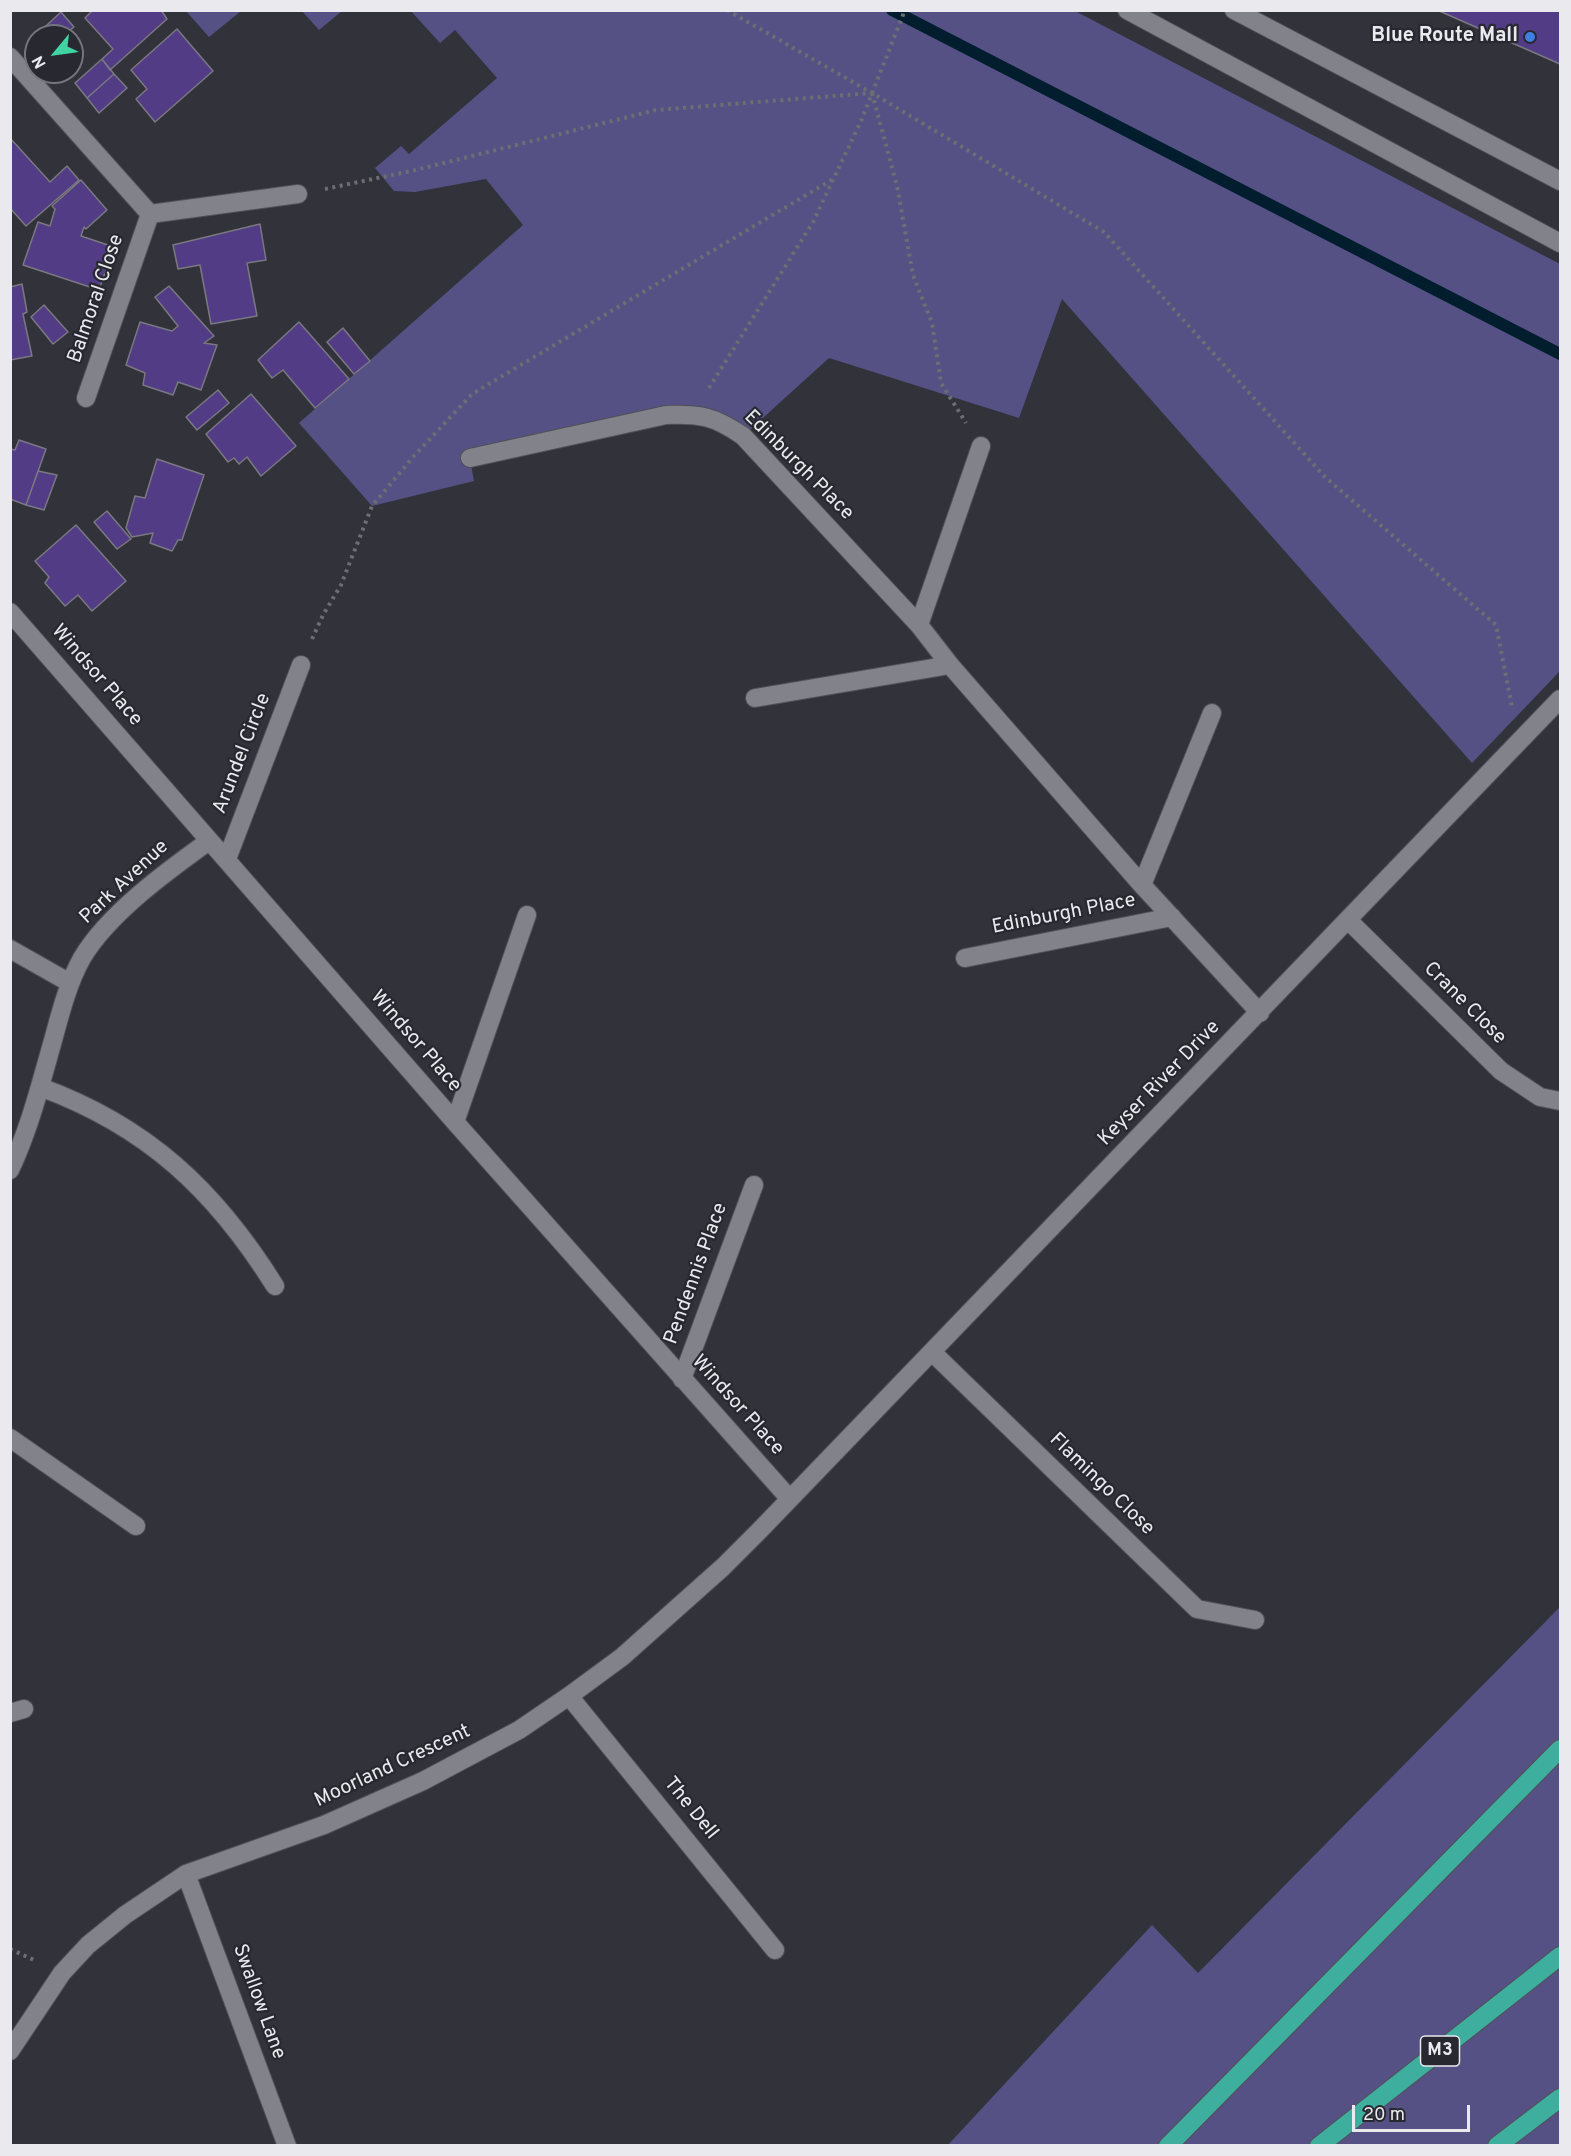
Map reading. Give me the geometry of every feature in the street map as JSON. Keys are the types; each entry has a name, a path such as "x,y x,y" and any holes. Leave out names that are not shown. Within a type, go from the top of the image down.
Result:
{"highway":[{"path":"1168,2145 1560,1749"},
{"name":"M3","path":"1319,2145 1560,1956"},
{"path":"1497,2145 1560,2098"}],"street":[{"path":"1127,10 1560,243"},
{"path":"1233,10 1560,181"},
{"path":"10,57 150,214 298,194"},
{"name":"Balmoral Close","path":"86,398 150,214"},
{"name":"Edinburgh Place","path":"470,458 666,415 692,414 721,421 742,436 919,625 950,665 1142,885 1260,1013"},
{"path":"919,625 981,446"},
{"name":"Windsor Place","path":"10,612 455,1122 789,1498"},
{"name":"Arundel Circle","path":"227,859 301,664"},
{"path":"755,698 950,665"},
{"name":"Keyser River Drive","path":"789,1498 1260,1013 1560,699"},
{"name":"Edinburgh Place","path":"1142,885 1212,713"},
{"name":"Park Avenue","path":"10,1170 40,1087 70,983 83,958 100,933 177,864 209,841"},
{"path":"455,1122 527,915"},
{"name":"Edinburgh Place","path":"965,958 1172,916"},
{"name":"Crane Close","path":"1348,920 1501,1071 1540,1097 1560,1101"},
{"path":"10,949 70,983"},
{"path":"40,1087 71,1098 116,1122 156,1149 194,1180 228,1218 275,1286"},
{"name":"Pendennis Place","path":"682,1378 754,1185"},
{"name":"Flamingo Close","path":"932,1352 1197,1609 1255,1620"},
{"path":"10,1438 136,1526"},
{"name":"Moorland Crescent","path":"10,2050 62,1973 88,1946 125,1914 186,1874 324,1825 423,1781 519,1730 569,1696 677,1609 731,1560 789,1498"},
{"name":"The Dell","path":"569,1696 775,1950"},
{"name":"Swallow Lane","path":"186,1874 287,2145"}],"path":[{"path":"727,10 872,93 1104,232 1325,477 1496,625 1518,743"},
{"path":"692,414 813,222 872,93 905,10"},
{"path":"298,194 416,170 656,110 872,93"},
{"path":"872,93 897,186 913,275 932,322 941,383 981,446"},
{"path":"301,664 323,615 342,585 372,506 414,456 472,394 833,179"}],"shaded area":[{"path":"186,11 241,11 209,37"},
{"path":"302,11 342,11 319,30"},
{"path":"411,11 1075,11 1560,264 1560,671 1472,763 1062,299 1019,418 829,358 743,436 692,414 470,459 474,481 372,506 299,423 523,225 486,179 415,192 394,191 375,168 401,146 409,154 497,78 455,30 440,43"},
{"path":"1560,1607 1560,2145 947,2146 1152,1925 1198,1973"}],"building":[{"path":"93,10 161,10 167,19 110,70 102,59 113,49 85,18"},
{"name":"Blue Route Mall","path":"1437,10 1560,10 1560,64"},
{"path":"61,12 71,24 48,24"},
{"path":"177,29 213,71 155,122 136,99 147,89 131,70"},
{"path":"102,59 114,74 87,98 76,84 84,84 84,75"},
{"path":"114,74 127,88 99,113 87,98"},
{"path":"10,138 50,182 67,166 79,180 26,226 10,208"},
{"path":"81,180 107,210 86,229 84,227 81,236 114,247 99,290 23,265 38,222 50,226 55,209 52,206"},
{"path":"260,224 266,260 247,263 257,316 211,324 200,265 178,269 173,245"},
{"path":"22,284 27,312 23,314 32,356 10,360 10,287"},
{"path":"169,286 214,336 204,343 217,345 201,390 178,382 173,395 143,385 145,373 126,365 140,322 172,331 178,326 155,297"},
{"path":"44,305 68,332 53,344 31,317"},
{"path":"299,322 349,379 315,408 283,370 272,378 258,360"},
{"path":"343,328 370,361 354,374 327,342"},
{"path":"218,390 229,403 197,430 186,417"},
{"path":"251,394 296,446 261,476 247,457 239,464 234,458 228,462 206,434"},
{"path":"19,440 46,449 26,505 10,499 10,449 15,450"},
{"path":"157,459 204,475 182,540 178,540 172,551 150,543 153,533 132,537 126,528 135,496 145,498"},
{"path":"38,471 57,475 44,510 26,505"},
{"path":"107,511 131,539 117,549 94,522"},
{"path":"76,525 126,581 92,611 78,595 65,606 45,583 49,577 35,561"}],"waterway":[{"path":"892,10 1560,354"}],"place":[{"name":"Blue Route Mall","path":"1530,37"}]}
